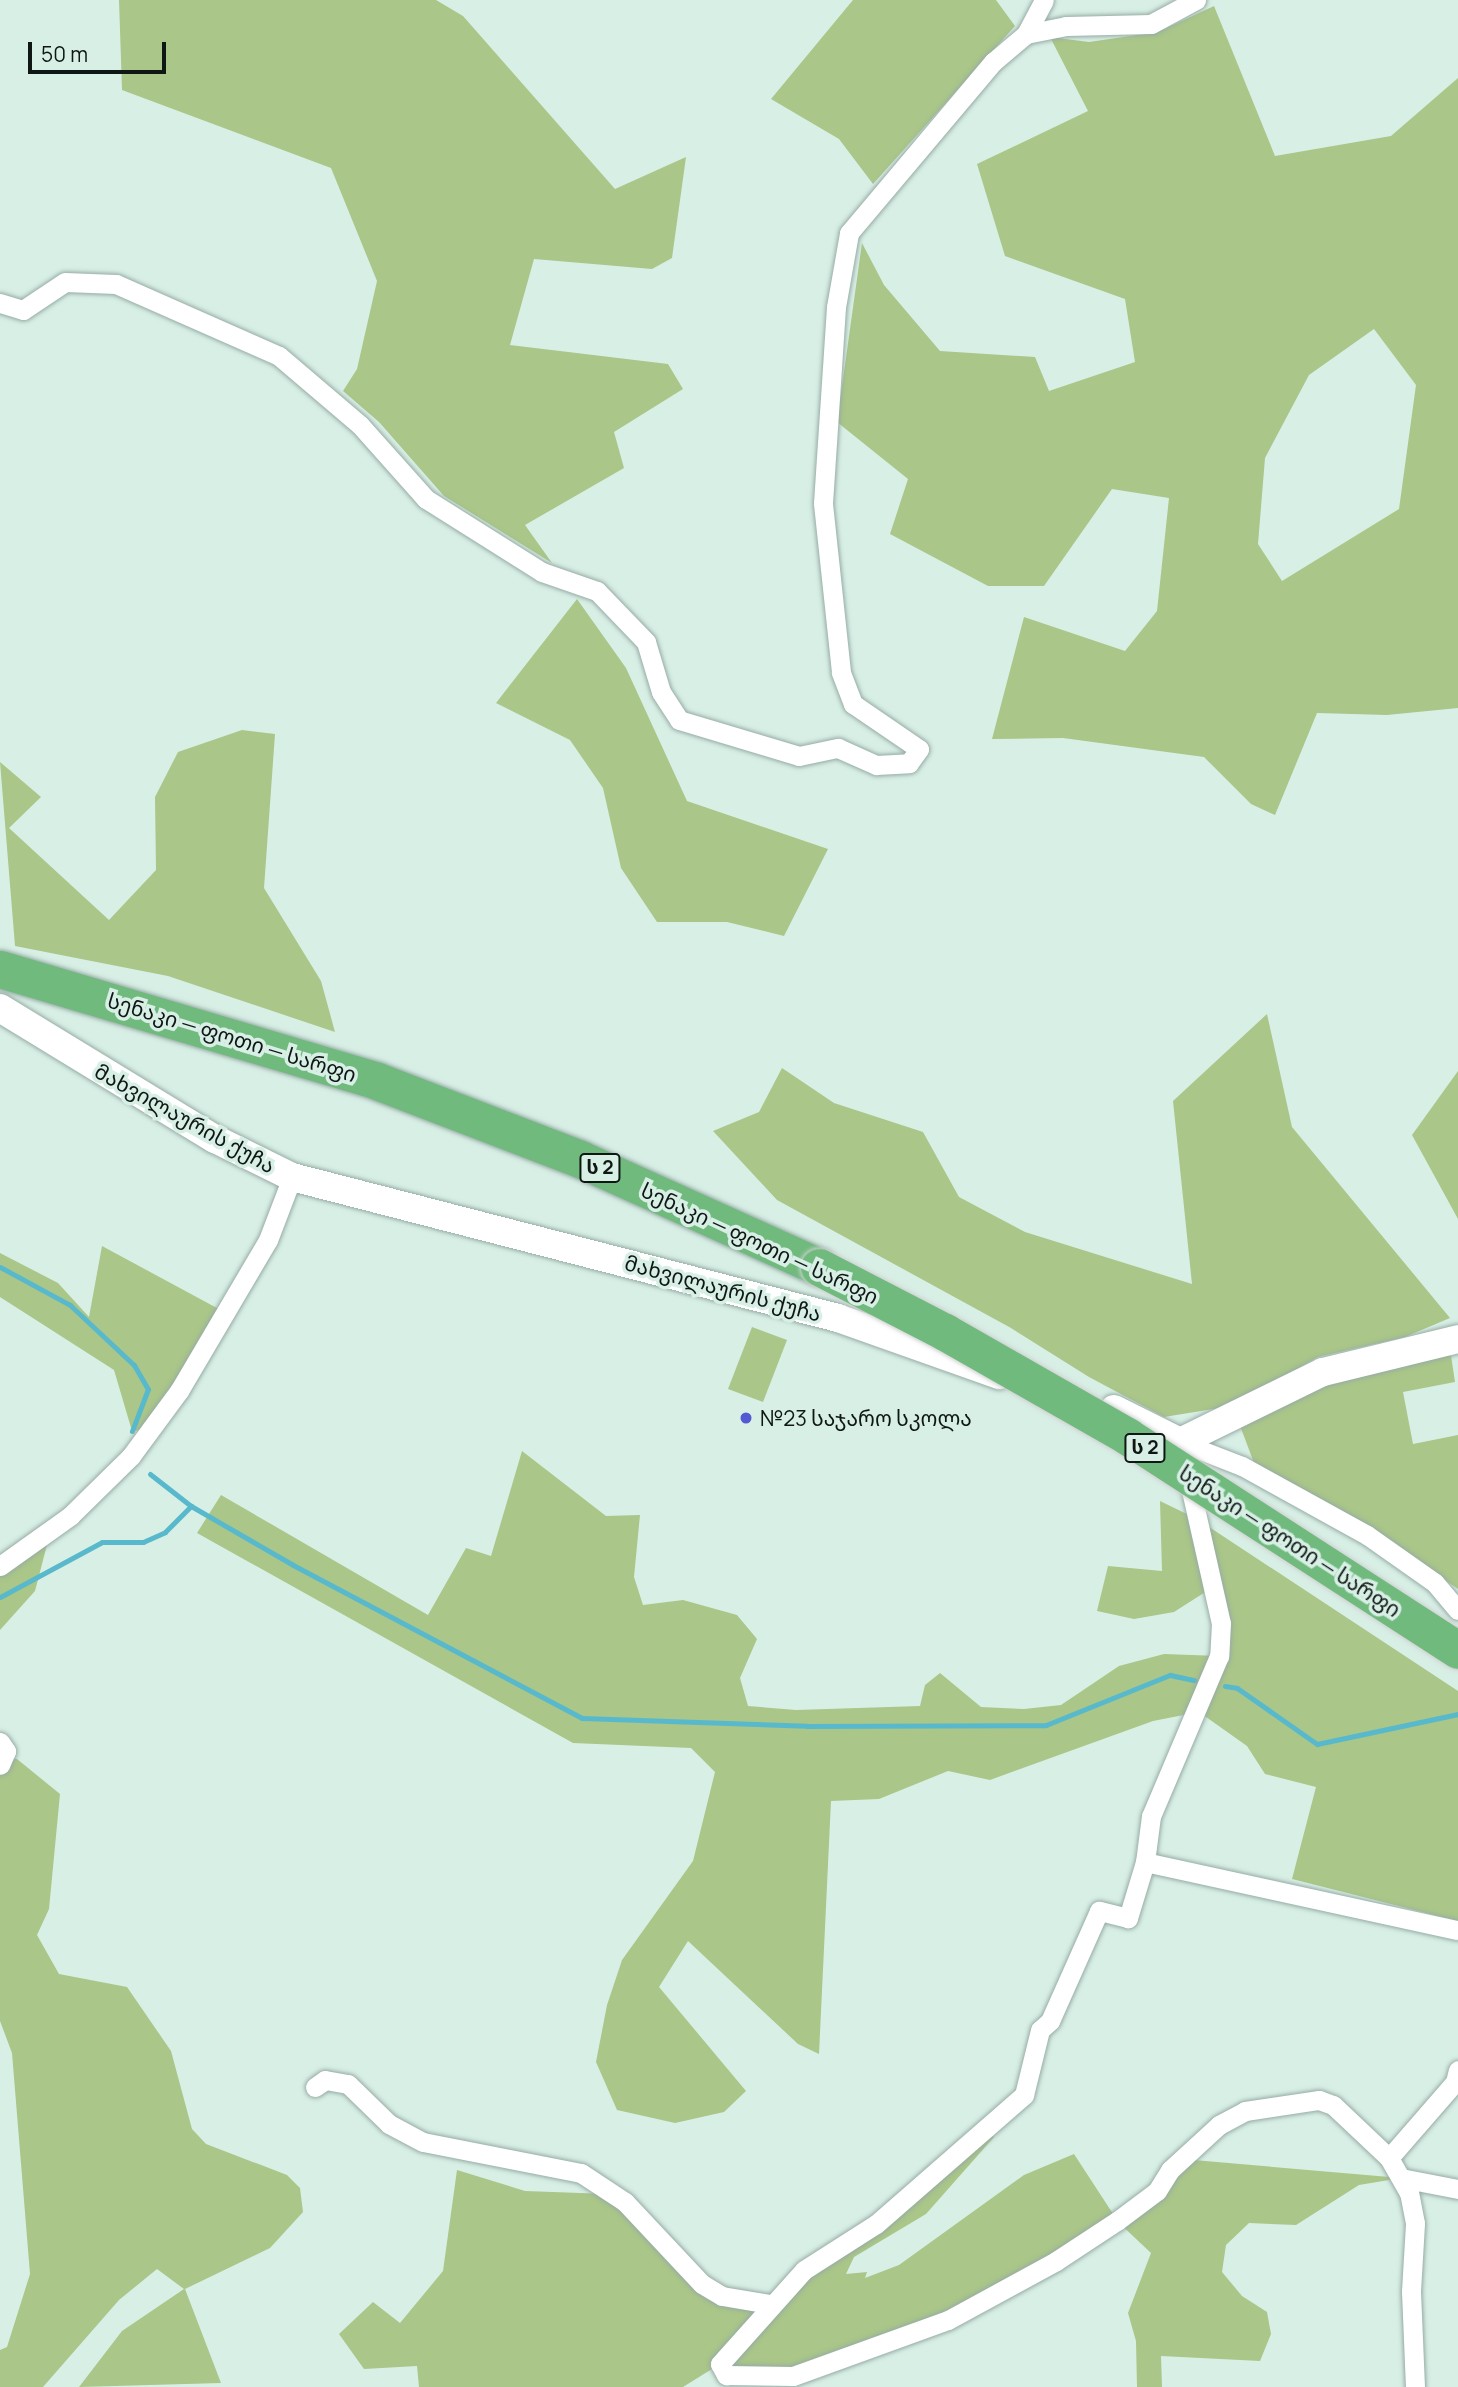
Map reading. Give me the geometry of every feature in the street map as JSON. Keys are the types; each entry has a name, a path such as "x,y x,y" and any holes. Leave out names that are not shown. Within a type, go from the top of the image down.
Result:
{"highway":[{"name":"სენაკი — ფოთი — სარფი","path":"0,969 377,1081 580,1159 819,1267 945,1332 1127,1436 1458,1650"}],"street":[{"path":"0,303 23,310 65,282 116,284 279,356 360,425 426,499 542,572 597,591 646,642 661,692 679,720 799,756 838,748 876,765 909,763 919,748 853,705 841,672 823,503 839,277 849,233 993,62 1026,34 1044,0"},
{"path":"1026,34 1066,26 1151,24 1196,0"},
{"name":"მახვილაურის ქუჩა","path":"0,1008 154,1104 292,1177 838,1318 992,1374 1040,1380 1089,1395 1180,1442"},
{"path":"0,1566 70,1516 139,1446 179,1391 268,1240 292,1177"},
{"path":"1180,1442 1322,1371 1458,1339"},
{"path":"1180,1442 1242,1466 1367,1535 1435,1583 1458,1610"},
{"path":"1180,1442 1221,1623 1219,1657 1150,1816 1145,1862 1128,1918 1099,1911 1050,2021 1041,2030 1024,2095 914,2193 804,2270 727,2352 720,2364 726,2375 793,2376 948,2320 1056,2261 1117,2221 1157,2191 1170,2170 1219,2125 1245,2111 1319,2100 1333,2105 1389,2158 1401,2178 1415,2223 1411,2291 1415,2387"},
{"path":"0,1742 6,1751 0,1765"},
{"path":"1145,1862 1458,1930"},
{"path":"1389,2158 1455,2082 1458,2070"},
{"path":"315,2087 325,2080 348,2084 389,2124 423,2142 581,2173 625,2202 702,2284 722,2296 770,2304"},
{"path":"1401,2178 1458,2189"}],"green space":[{"path":"119,0 436,0 463,16 615,189 686,157 672,258 652,269 534,259 510,345 668,364 683,389 614,432 624,468 525,525 552,563 444,496 379,422 343,391 357,369 377,281 331,168 122,90"},
{"path":"853,0 996,0 1015,26 873,184 839,139 771,99"},
{"path":"1214,6 1275,156 1391,136 1458,78 1458,708 1387,715 1317,713 1275,815 1251,804 1204,757 1063,738 992,739 1024,617 1125,651 1157,611 1169,498 1112,489 1044,586 988,586 890,534 908,479 837,422 862,243 884,285 940,351 1035,357 1049,391 1135,362 1125,299 1005,256 977,164 1088,111 1050,37 1089,42 1158,32","holes":["1374,329 1416,385 1399,509 1282,581 1258,544 1265,458 1309,375"]},
{"path":"577,599 626,668 687,801 828,849 784,936 727,922 657,922 621,868 603,788 570,740 496,703"},
{"path":"242,730 275,734 264,888 321,981 335,1032 168,976 15,946 0,762 41,797 9,828 109,920 156,870 155,797 178,752"},
{"path":"1267,1014 1292,1127 1450,1318 1405,1337 1318,1357 1232,1406 1164,1417 1089,1377 1011,1328 777,1200 713,1131 759,1112 782,1068 834,1103 923,1132 959,1197 1025,1232 1192,1284 1173,1101"},
{"path":"1458,1071 1458,1219 1412,1135"},
{"path":"102,1246 228,1314 154,1429 132,1431 114,1370 0,1297 0,1253 58,1283 89,1317"},
{"path":"752,1327 787,1340 763,1402 728,1389"},
{"path":"1449,1342 1455,1382 1403,1392 1413,1444 1458,1435 1458,1589 1375,1532 1254,1463 1236,1415"},
{"path":"522,1451 606,1516 640,1515 634,1577 643,1605 683,1600 737,1615 757,1639 740,1678 748,1706 796,1710 920,1706 925,1685 940,1673 981,1707 1024,1709 1061,1705 1119,1666 1164,1654 1219,1656 1210,1589 1174,1612 1134,1619 1097,1611 1108,1566 1162,1571 1160,1501 1197,1519 1458,1691 1458,1921 1292,1879 1316,1787 1265,1774 1247,1746 1199,1712 1153,1721 990,1780 948,1771 879,1799 831,1801 819,2054 798,2044 688,1941 659,1987 746,2091 724,2112 675,2123 617,2110 596,2062 607,2005 622,1960 693,1861 715,1772 691,1748 573,1743 197,1533 221,1495 428,1615 466,1548 491,1556"},
{"path":"48,1541 35,1591 0,1630 0,1568"},
{"path":"0,1758 17,1759 60,1794 49,1909 37,1935 59,1974 127,1987 171,2051 192,2129 206,2144 287,2175 300,2188 303,2212 270,2248 185,2289 221,2383 79,2387 122,2331 184,2289 157,2269 119,2300 43,2387 0,2387 0,2350 7,2347 30,2274 12,2053 0,2021"},
{"path":"985,2126 994,2137 926,2214 854,2257 846,2274 867,2272 865,2278 899,2265 1024,2175 1074,2154 1117,2220 1182,2159 1401,2178 1359,2185 1296,2225 1249,2223 1226,2245 1222,2272 1242,2296 1267,2312 1271,2334 1260,2361 1161,2356 1162,2387 1137,2387 1136,2341 1128,2313 1151,2253 1117,2221 976,2302 793,2376 720,2364 683,2387 419,2387 417,2366 364,2369 339,2334 373,2302 400,2323 443,2271 457,2170 525,2191 608,2194 690,2278 769,2304"}],"waterway":[{"path":"0,1267 70,1305 134,1365 148,1389 132,1431"},
{"path":"150,1474 191,1506 293,1565 582,1718 807,1726 1046,1725 1170,1675 1194,1680"},
{"path":"0,1597 102,1542 143,1542 165,1532 191,1506"},
{"path":"1225,1686 1237,1688 1317,1744 1458,1714"}],"place":[{"name":"№23 საჯარო სკოლა","path":"746,1418"}]}
